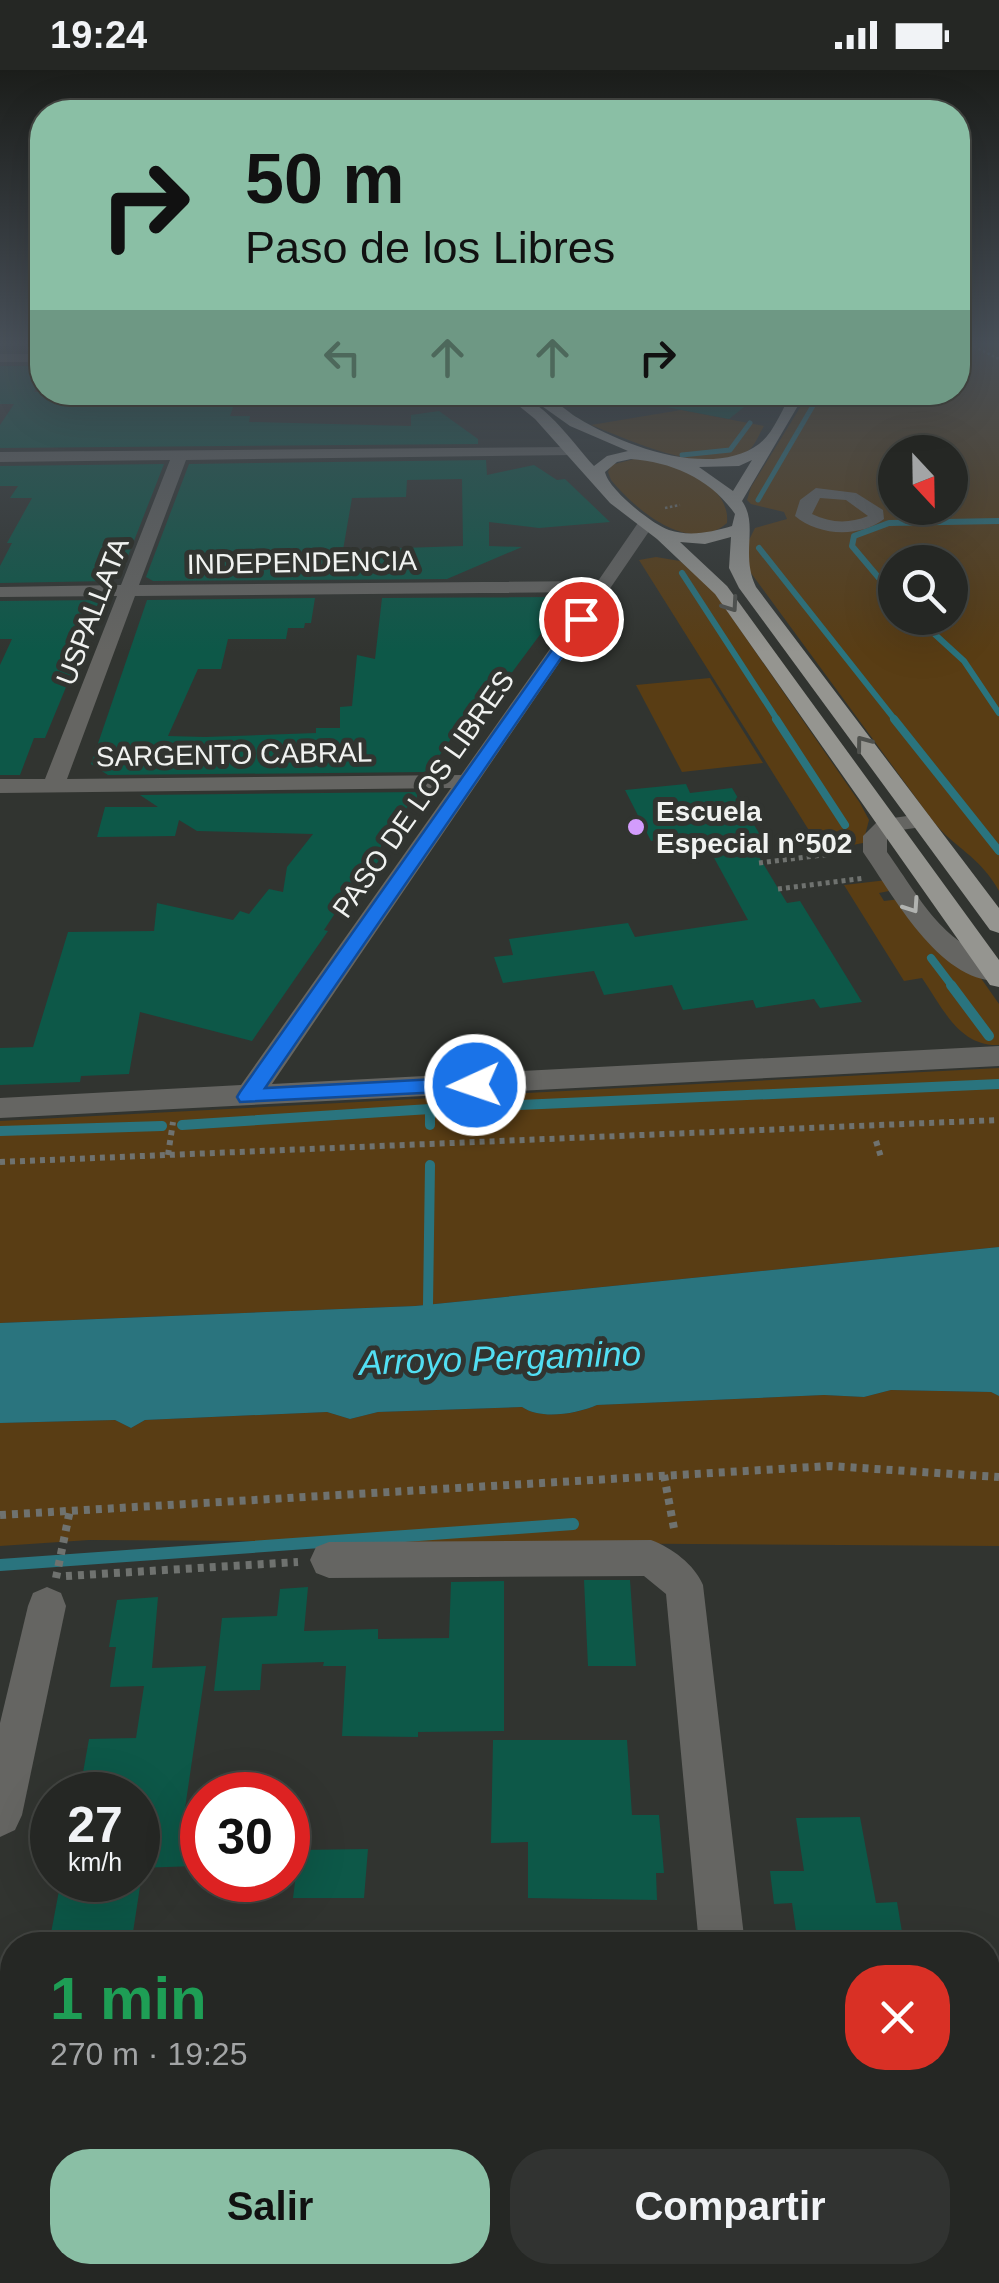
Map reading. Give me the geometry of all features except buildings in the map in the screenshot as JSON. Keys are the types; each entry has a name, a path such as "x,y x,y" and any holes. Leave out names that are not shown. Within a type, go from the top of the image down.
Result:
{"main road":[{"path":"564,445 599,483 720,590 997,976"},
{"path":"630,445 682,463 717,484 734,500 742,514 738,568 748,588 999,925"},
{"path":"682,463 739,461 766,446"},
{"path":"734,500 760,465 766,446"},
{"path":"599,483 596,471 602,464 616,458 659,457"},
{"path":"655,530 705,538 740,530"}],"street":[{"path":"0,457 569,452"},
{"name":"USPALLATA","path":"54,785 180,456"},
{"path":"816,493 850,496 877,513 876,519 854,527 822,527 803,516 806,503 816,493"},
{"name":"PASO DE LOS LIBRES","path":"248,1097 604,586 655,530"},
{"name":"INDEPENDENCIA","path":"0,592 604,586"},
{"name":"SARGENTO CABRAL","path":"0,786 468,782"},
{"path":"921,821 887,825 875,836 874,848 933,936 954,953 997,976"},
{"path":"0,1108 999,1056"},
{"path":"329,1560 650,1558 684,1585 721,1932"},
{"path":"0,1815 53,1586"}],"path":[{"path":"759,862 874,848"},
{"path":"778,889 891,875"},
{"path":"0,1162 999,1120"},
{"path":"168,1156 172,1126"},
{"path":"876,1140 881,1157"},
{"path":"0,1516 830,1466 999,1477"},
{"path":"70,1510 53,1586 118,1570 329,1560"}],"shaded area":[{"path":"642,445 753,445 737,457 718,461 696,460"},
{"path":"777,445 878,445 878,525 968,525 968,445 999,445 999,891 975,860 933,821 748,569 747,544 755,528 787,519 784,512 747,500"},
{"path":"634,459 679,469 708,485 726,508 727,523 712,532 696,534 680,532 648,515 621,492 608,472 611,465"},
{"path":"656,557 680,561 712,589 860,803 869,820 863,843 822,851 639,560"},
{"path":"710,678 763,763 682,772 636,685"},
{"path":"887,880 894,890 879,893 884,901 900,899 978,974 999,1004 999,1045 985,1044 962,1032 922,978 904,981 844,885"},
{"path":"999,1068 999,1247 415,1306 0,1323 0,1121"},
{"path":"891,1390 991,1392 999,1396 999,1546 89,1540 0,1546 0,1423 115,1420 131,1428 145,1420 327,1412 350,1419 378,1412 522,1407 559,1414 597,1405 824,1395 864,1397"}],"water":[{"name":"Arroyo Pergamino","path":"999,1247 999,1396 991,1392 891,1390 864,1397 824,1395 597,1405 559,1414 522,1407 378,1412 350,1419 327,1412 145,1420 131,1428 115,1420 0,1423 0,1323 415,1306"}],"waterway":[{"path":"682,455 730,450 734,445"},
{"path":"758,500 790,445"},
{"path":"878,577 852,546 854,536 889,523 999,521"},
{"path":"759,548 896,721"},
{"path":"682,573 778,721"},
{"path":"936,635 964,661 999,713"},
{"path":"776,719 845,825"},
{"path":"894,719 999,851"},
{"path":"931,958 953,987"},
{"path":"951,985 989,1036"},
{"path":"430,1109 999,1084"},
{"path":"182,1125 430,1109"},
{"path":"430,1109 430,1125"},
{"path":"0,1131 162,1126"},
{"path":"428,1305 430,1165"},
{"path":"0,1565 573,1524"}],"place":[{"name":"Escuela Especial n°502","path":"636,827"}],"route":[{"path":"475,1085 248,1097 581,619"}]}
